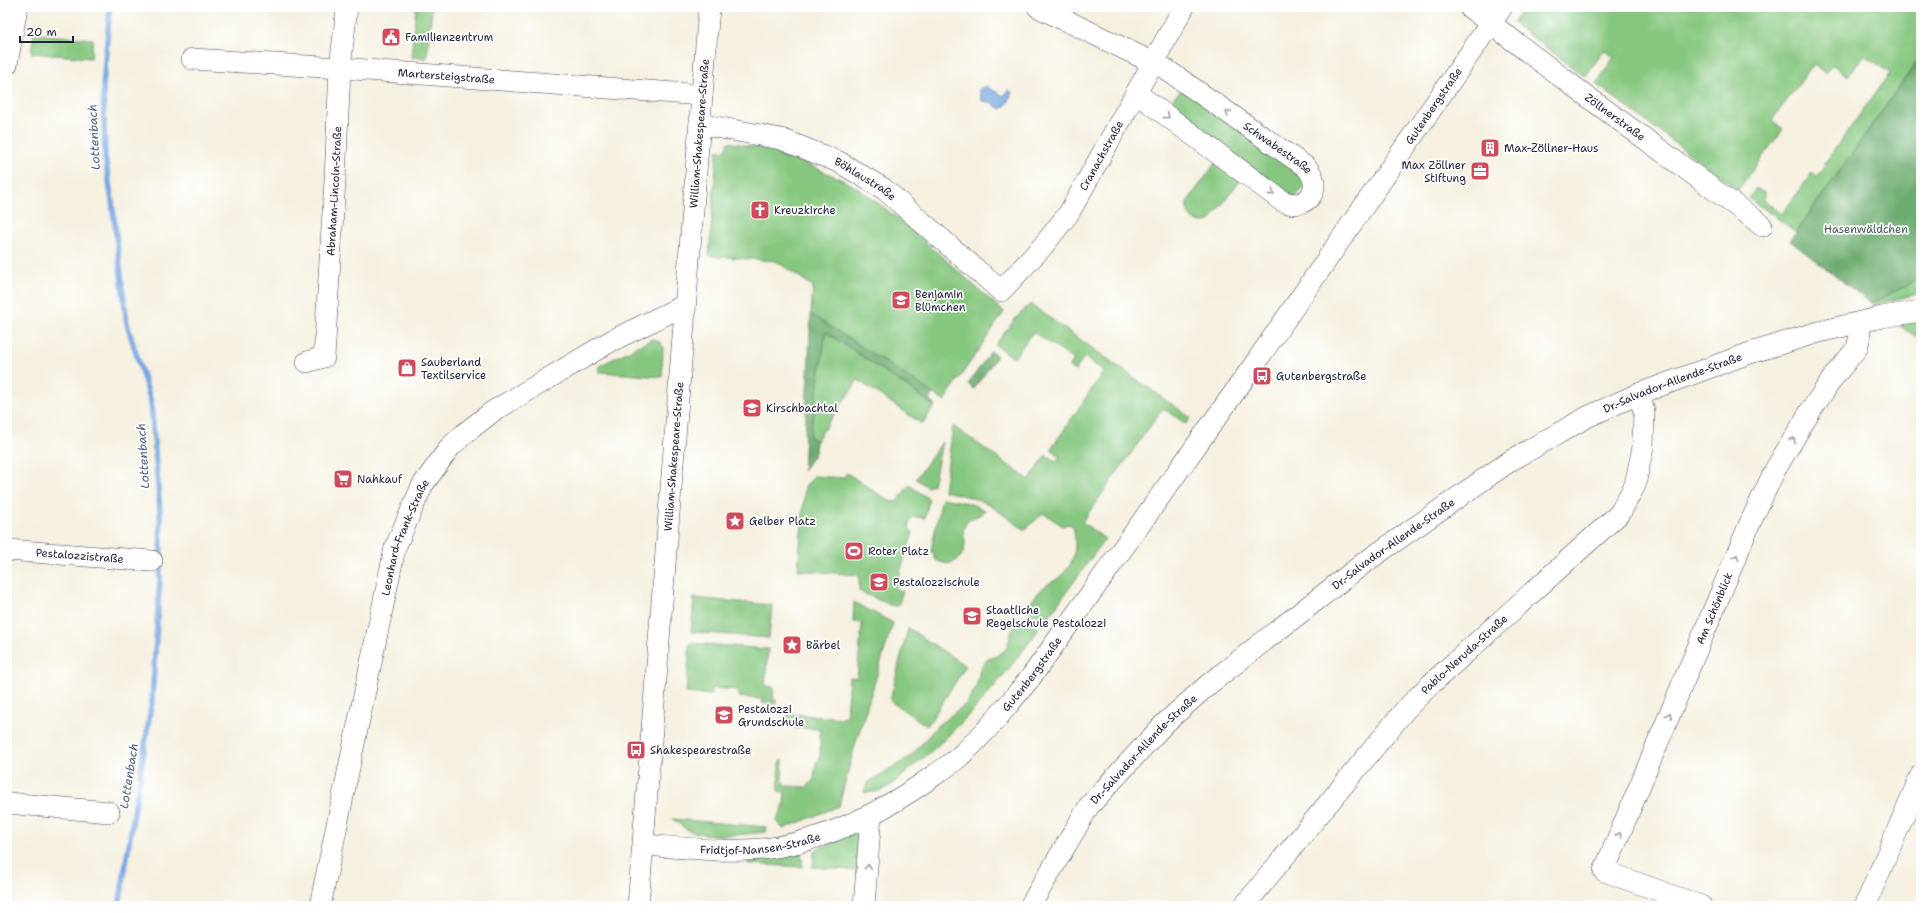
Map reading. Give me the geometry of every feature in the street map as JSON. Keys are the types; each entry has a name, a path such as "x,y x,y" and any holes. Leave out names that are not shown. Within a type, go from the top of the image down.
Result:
{"street":[{"path":"7,64 8,44 17,7"},
{"name":"Abraham-Lincoln-Straße","path":"307,362 324,357 336,180 340,68 347,7"},
{"name":"William-Shakespeare-Straße","path":"638,906 709,7"},
{"name":"Schwabestraße","path":"1038,7 1164,68 1306,167 1314,180 1314,188 1311,196 1298,204 1290,204 1282,201 1136,93"},
{"name":"Cranachstraße","path":"1001,291 1043,246 1069,213 1184,7"},
{"name":"Zöllnerstraße","path":"1469,7 1496,15 1577,89 1762,226"},
{"name":"Gutenbergstraße","path":"871,815 914,790 960,757 1002,712 1031,677 1251,369 1496,15"},
{"name":"Martersteigstraße","path":"192,59 340,68 702,95"},
{"name":"Böhlaustraße","path":"700,124 781,139 839,162 884,189 1001,291"},
{"name":"Leonhard-Frank-Straße","path":"320,906 395,548 422,486 450,447 470,428 492,412 611,342 685,305"},
{"path":"1858,323 1882,317 1921,311"},
{"name":"Dr.-Salvador-Allende-Straße","path":"1030,906 1089,806 1164,724 1209,684 1364,563 1510,461 1575,423 1638,394 1747,354 1819,332 1858,323"},
{"name":"Am Schönblick","path":"1700,906 1604,871 1753,516 1776,468 1807,417 1835,375 1857,348 1860,336 1858,323"},
{"name":"Pablo-Neruda-Straße","path":"1244,906 1405,710 1431,684 1620,513 1635,485 1643,447 1644,410 1638,394"},
{"name":"Pestalozzistraße","path":"7,550 152,561"},
{"path":"1865,906 1921,775"},
{"path":"7,804 109,812"},
{"path":"864,906 871,815"},
{"name":"Fridtjof-Nansen-Straße","path":"644,845 736,851 778,847 846,827 871,815"}],"green space":[{"path":"416,7 432,7 427,58 411,57"},
{"path":"1524,7 1921,7 1921,56 1796,232 1749,198 1756,188 1766,194 1762,199 1782,214 1812,173 1817,177 1826,165 1824,164 1890,73 1864,55 1848,76 1833,65 1825,73 1814,64 1772,120 1783,129 1738,190 1596,84 1614,57 1604,50 1585,77 1513,23"},
{"path":"34,34 93,39 91,58 31,53"},
{"name":"Hasenwäldchen","path":"1921,56 1921,278 1871,303 1790,241"},
{"path":"1184,90 1305,178 1306,184 1295,198 1170,109 1174,97"},
{"path":"728,142 780,152 849,183 869,196 905,224 1004,312 944,401 811,314 813,286 776,261 709,256 717,151 723,151 728,146"},
{"path":"1216,162 1240,180 1211,220 1201,223 1197,222 1188,212 1187,202"},
{"path":"1921,278 1921,293 1873,305 1871,303"},
{"path":"1030,304 1191,418 1186,424 1163,408 1082,522 1105,539 1044,623 1025,610 1040,590 1057,579 1068,568 1074,556 1075,549 1073,526 1068,524 1063,526 1043,513 1025,530 988,504 970,497 944,491 953,426 1029,480 1046,455 1056,462 1060,456 1051,449 1104,371 1084,357 1075,371 1069,367 1074,360 1033,332 1014,358 995,345 1015,319"},
{"path":"811,314 933,393 929,400 936,405 935,406 826,332 810,437 816,441 815,453 803,471"},
{"path":"1921,320 1921,340 1897,324"},
{"path":"826,332 935,406 922,424 858,380 816,441 810,437"},
{"path":"652,339 660,342 663,347 662,377 599,372 599,366"},
{"path":"991,351 997,356 974,389 968,384"},
{"path":"942,442 933,485 928,487 916,479"},
{"name":"Roter Platz","path":"847,473 889,501 897,502 909,485 929,499 925,518 914,517 910,521 909,528 913,532 895,589 903,591 898,606 890,605 859,591 859,575 798,570 805,487 814,476 843,478"},
{"path":"942,498 968,503 985,510 980,515 968,521 966,524 963,529 965,542 963,553 960,558 952,563 942,563 936,560 931,550"},
{"path":"694,598 772,605 769,638 691,632"},
{"path":"854,602 893,623 853,752 839,806 783,829 777,821 784,804 785,792 778,791 780,761 783,760 782,780 786,786 807,787 814,779 816,762 820,759 820,729 794,728 788,723 787,714 846,718 849,677 857,678 862,623 853,622"},
{"path":"1020,616 1039,629 980,703 930,753 890,786 871,793 864,792 867,783 911,756 938,725 966,704 976,687 981,666 987,660 1000,654 1007,648 1012,629"},
{"path":"908,628 966,666 927,726 890,701"},
{"path":"690,643 768,649 765,686 774,687 773,700 776,700 776,704 762,703 763,699 739,697 739,690 711,688 711,695 686,693"},
{"path":"673,819 767,827 766,832 710,835 690,831 682,827"},
{"path":"855,833 861,839 861,871 813,867 814,853 817,849"},
{"path":"801,852 803,867 748,864 747,861"}],"water":[{"path":"985,86 1004,96 1008,90 1012,92 1008,103 1002,109 998,108 991,102 982,101 979,89"}],"waterway":[{"name":"Lottenbach","path":"110,7 103,86 105,157 127,324 151,402 160,512 161,561 152,701 119,906"}],"place":[{"name":"Familienzentrum","path":"391,37"},
{"name":"Max-Zöllner-Haus","path":"1490,148"},
{"name":"Max Zöllner Stiftung","path":"1480,171"},
{"name":"Kreuzkirche","path":"760,210"},
{"name":"Benjamin Blümchen","path":"901,300"},
{"name":"Sauberland Textilservice","path":"407,368"},
{"name":"Gutenbergstraße","path":"1262,376"},
{"name":"Kirschbachtal","path":"752,408"},
{"name":"Nahkauf","path":"343,479"},
{"name":"Gelber Platz","path":"735,521"},
{"name":"Roter Platz","path":"854,551"},
{"name":"Pestalozzischule","path":"879,582"},
{"name":"Staatliche Regelschule Pestalozzi","path":"972,616"},
{"name":"Bärbel","path":"792,645"},
{"name":"Pestalozzi Grundschule","path":"724,715"},
{"name":"Shakespearestraße","path":"636,750"}]}
